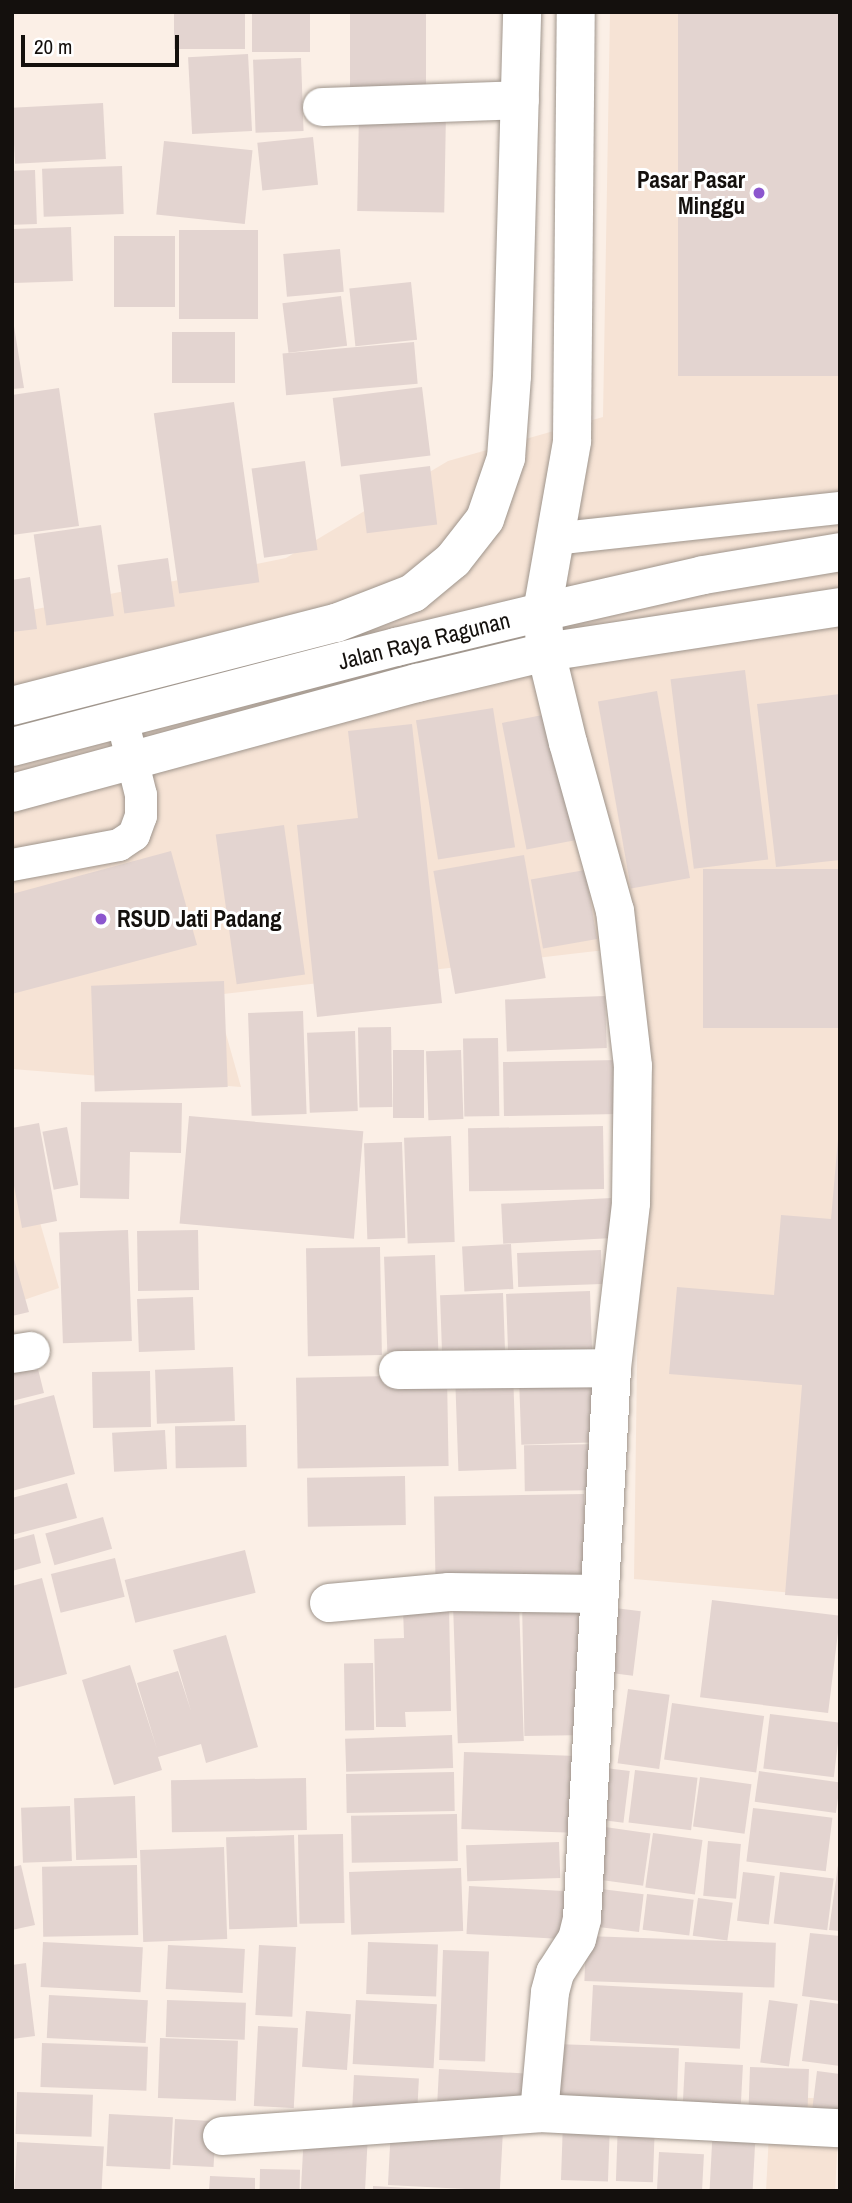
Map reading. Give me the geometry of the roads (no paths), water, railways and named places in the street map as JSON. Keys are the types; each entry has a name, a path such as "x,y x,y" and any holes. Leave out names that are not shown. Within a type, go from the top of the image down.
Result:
{"street":[{"name":"Jalan Raya Ragunan","path":"12,706 336,623 413,593 453,560 485,519 506,458 512,376 522,12"},
{"path":"539,2113 550,1992 555,1973 577,1939 582,1919 612,1368 631,1203 633,1066 615,911 546,652 542,612 572,441 576,12"},
{"path":"322,107 520,100"},
{"name":"Jalan Raya Ragunan","path":"12,747 542,612 703,575 840,552"},
{"name":"Jalan Raya Ragunan","path":"12,793 417,683 546,652 840,607"},
{"path":"398,1370 612,1368"},
{"path":"329,1603 449,1592 600,1594"},
{"path":"222,2136 539,2113 840,2128"}],"lane":[{"path":"553,539 840,508"},
{"path":"12,865 119,845 134,835 141,816 134,760 122,719"}],"place":[{"name":"Pasar Pasar Minggu","path":"759,193"},
{"name":"RSUD Jati Padang","path":"101,919"}]}
